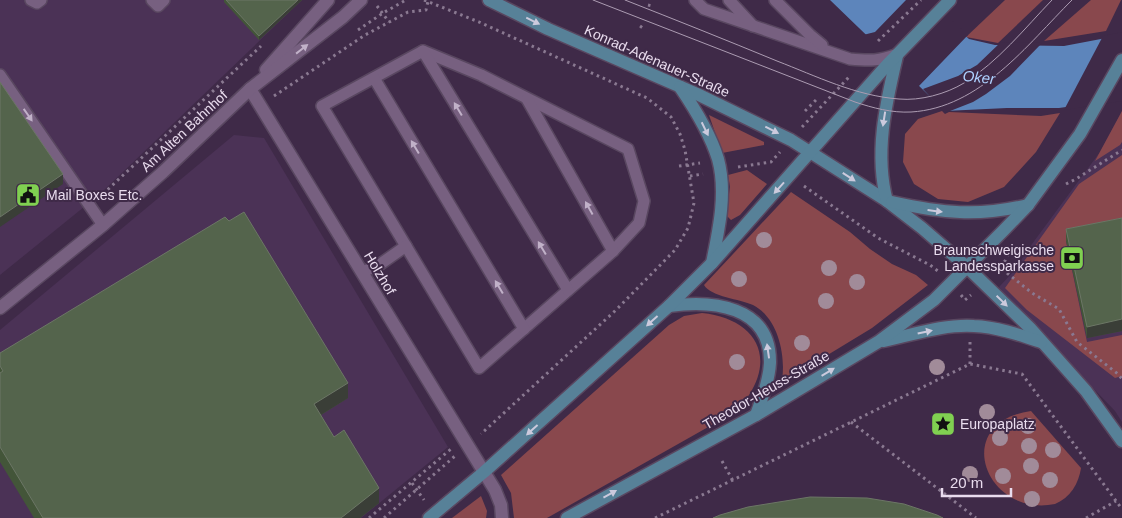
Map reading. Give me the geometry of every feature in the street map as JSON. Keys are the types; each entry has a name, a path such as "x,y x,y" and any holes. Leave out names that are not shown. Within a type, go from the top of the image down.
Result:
{"main road":[{"name":"Konrad-Adenauer-Straße","path":"490,0 548,29 680,86 812,152"},
{"path":"429,518 484,472 668,306 712,263 887,65 950,0"},
{"path":"967,267 1028,205 1054,171 1093,113 1122,60"},
{"path":"887,65 882,142 883,179 887,201"},
{"path":"680,86 704,127 714,148 719,165 722,198 712,263"},
{"path":"812,152 887,201 967,267 1044,343 1086,391 1122,441"},
{"path":"887,201 926,210 968,214 1000,211 1028,205"},
{"name":"Theodor-Heuss-Straße","path":"567,518 756,415 878,342 934,300 967,267"},
{"path":"668,306 689,303 726,307 757,324 767,342 770,365 767,382 756,415"},
{"path":"878,342 942,328 974,326 1000,330 1044,343"}],"street":[{"name":"Am Alten Bahnhof","path":"0,308 103,225 163,172 250,89 328,0"},
{"name":"Am Alten Bahnhof","path":"343,17 354,0"},
{"name":"Am Alten Bahnhof","path":"250,89 343,17 367,1"},
{"name":"Holzhof","path":"250,89 484,472"},
{"path":"484,472 495,490 501,505 502,518"}],"lane":[{"path":"31,0 37,3 41,0"},
{"path":"152,0 158,6 164,0"},
{"path":"695,0 704,9 754,27 850,58 887,65"},
{"path":"729,0 754,27"},
{"path":"775,0 810,35 832,51"},
{"path":"423,51 481,75 628,149 644,201 639,223 613,251 478,368 322,106 423,51"},
{"path":"423,51 568,290"},
{"path":"0,75 103,225"},
{"path":"374,78 524,329"},
{"path":"527,99 613,251"},
{"path":"362,272 379,265 406,246"}],"path":[{"path":"874,46 921,0"},
{"path":"367,1 388,22"},
{"path":"274,96 365,35 408,12 426,10 426,1 647,98 671,117 680,134 688,164 694,203 688,228 675,250 616,310 468,446 384,518"},
{"path":"90,206 266,41"},
{"path":"734,168 771,162 863,60"},
{"path":"805,111 818,98"},
{"path":"1066,184 1122,150"},
{"path":"679,166 708,161"},
{"path":"690,176 711,172"},
{"path":"800,184 878,238 930,265 941,274"},
{"path":"1007,273 1032,293 1059,309 1077,342 1122,379"},
{"path":"970,334 970,364"},
{"path":"655,518 970,364 1022,374 1122,509"},
{"path":"851,422 976,518"},
{"path":"369,518 453,448"},
{"path":"722,461 733,481"},
{"path":"423,473 428,480"},
{"path":"412,483 426,503"},
{"path":"1086,518 1116,500"}],"shaded area":[{"path":"0,0 302,0 100,194 0,275"},
{"path":"1005,0 1043,0 998,43 966,37"},
{"path":"1091,0 1121,0 1106,31 1044,41"},
{"path":"942,111 945,114 949,112 1041,116 1060,113 1036,152 1004,187 968,202 938,199 914,184 903,162 905,134 918,119"},
{"name":"Braunschweigische Landessparkasse","path":"1122,111 1122,422 1115,411 1015,307 999,287 1013,272 1100,152"},
{"path":"1122,111 1122,142 1095,161"},
{"path":"709,115 764,142 764,145 722,153"},
{"path":"234,135 264,138 448,447 361,518 0,518 0,330"},
{"path":"1122,155 1122,230 1066,241 1087,342 1122,335 1122,376 1115,378 1027,310 1005,288 1079,184"},
{"path":"747,170 767,184 740,215 731,220 726,215 730,187 728,175"},
{"path":"791,192 850,232 892,264 916,275 928,285 872,328 793,376 785,384 782,380 783,360 781,349 769,319 753,305 719,295 704,285"},
{"path":"702,313 719,316 734,322 754,339 759,351 760,364 757,379 745,400 721,420 547,518 514,518 511,493 501,475 669,325 684,316"},
{"path":"1031,411 1081,468 1073,489 1065,498 1055,504 1031,505 1011,497 995,484 986,467 984,449 990,433 1006,419"},
{"path":"481,496 487,511 486,518 452,518"}],"water":[{"name":"Oker","path":"830,0 924,0 969,39 995,45 1064,46 1122,35 1122,99 1059,108 945,111"}],"pier":[{"path":"906,0 928,0 968,35 918,87 863,35 875,32"},
{"path":"1122,32 1122,101 1064,110 1103,36"},
{"path":"1001,42 1042,43 1010,76 986,94 973,102 945,113 923,89 958,76 977,65"}],"building":[{"path":"226,0 298,0 259,36"},
{"path":"0,82 63,174 0,217"},
{"path":"244,212 348,383 314,404 334,437 344,430 379,488 341,518 43,518 0,447 0,373 3,371 0,366 0,353 225,217 229,221"},
{"path":"1122,218 1122,319 1087,327 1066,229"},
{"path":"810,497 867,498 904,504 943,518 713,518 748,507"}],"tram line":[{"path":"593,0 855,102 897,112 936,108 959,99 980,87 1019,54 1072,0"},
{"path":"625,0 852,90 899,99 924,98 964,83 976,75 1011,44 1052,0"}],"place":[{"name":"Mail Boxes Etc.","path":"28,195"},
{"name":"Braunschweigische Landessparkasse","path":"1072,258"},
{"name":"Europaplatz","path":"943,424"}]}
